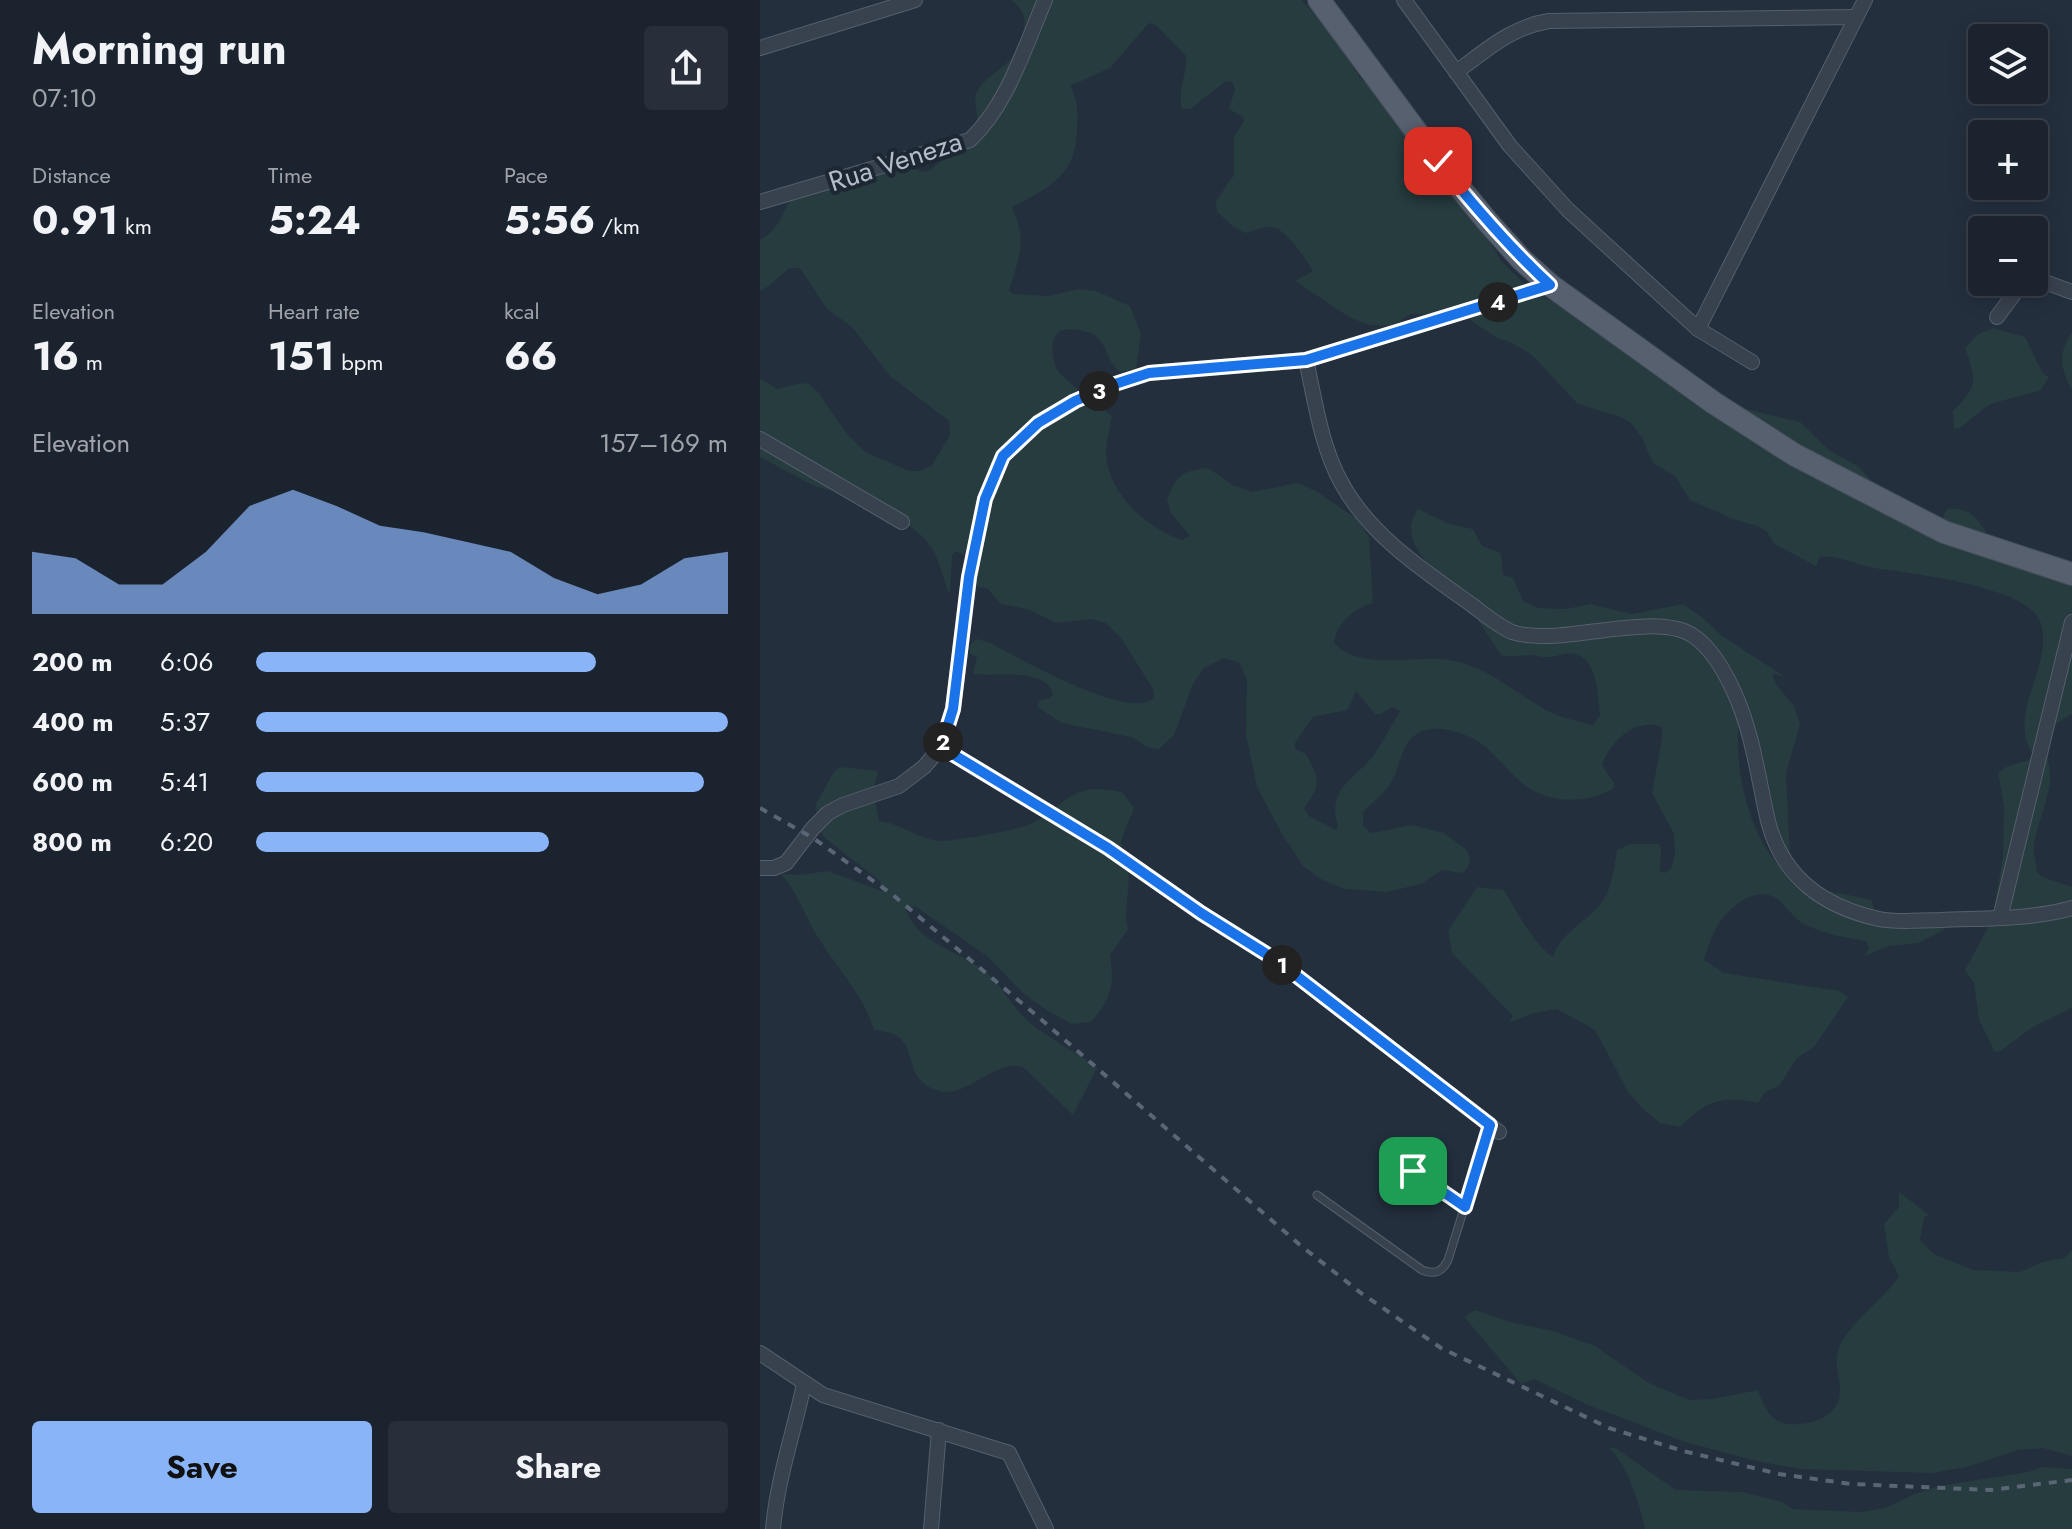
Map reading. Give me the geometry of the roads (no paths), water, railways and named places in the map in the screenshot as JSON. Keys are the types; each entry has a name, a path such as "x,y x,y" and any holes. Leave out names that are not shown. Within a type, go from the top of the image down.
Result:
{"main road":[{"path":"1319,0 1440,164 1513,249 1550,285 1714,403 1795,455 1944,532 2072,574"}],"street":[{"path":"760,48 915,0"},
{"name":"Rua Veneza","path":"760,202 970,140 998,104 1045,0"},
{"path":"1404,0 1510,146 1568,210 1698,329 1752,362"},
{"path":"1698,329 1865,0"},
{"path":"1456,72 1513,32 1526,25 1549,21 1856,17"},
{"path":"2048,283 2072,292"},
{"path":"760,868 774,868 786,863 828,813 899,786 924,767 941,747 953,709 969,577 985,499 1003,456 1038,423 1075,401 1149,373 1306,360 1550,285"},
{"path":"1997,317 2013,296"},
{"path":"1306,360 1330,461 1350,499 1368,522 1400,551 1474,607 1512,632 1551,636 1649,627 1676,628 1691,634 1706,647 1727,677 1740,704 1769,824 1781,856 1790,871 1807,886 1850,910 1881,920 2000,918 2055,913 2072,908"},
{"path":"760,439 902,522"},
{"path":"2000,918 2072,622"},
{"path":"941,747 1108,848 1201,913 1276,960 1494,1129"},
{"path":"760,1353 823,1395 1009,1453 1046,1529"},
{"path":"773,1529 778,1489 804,1384"},
{"path":"931,1529 939,1430"}],"lane":[{"path":"1317,1195 1430,1273 1444,1269 1494,1129"},
{"path":"1413,1171 1465,1207"}],"railway":[{"path":"760,808 813,838 893,895 1300,1245 1361,1293 1441,1348 1609,1428 1683,1451 1779,1474 1851,1484 1991,1490 2072,1480"}]}
